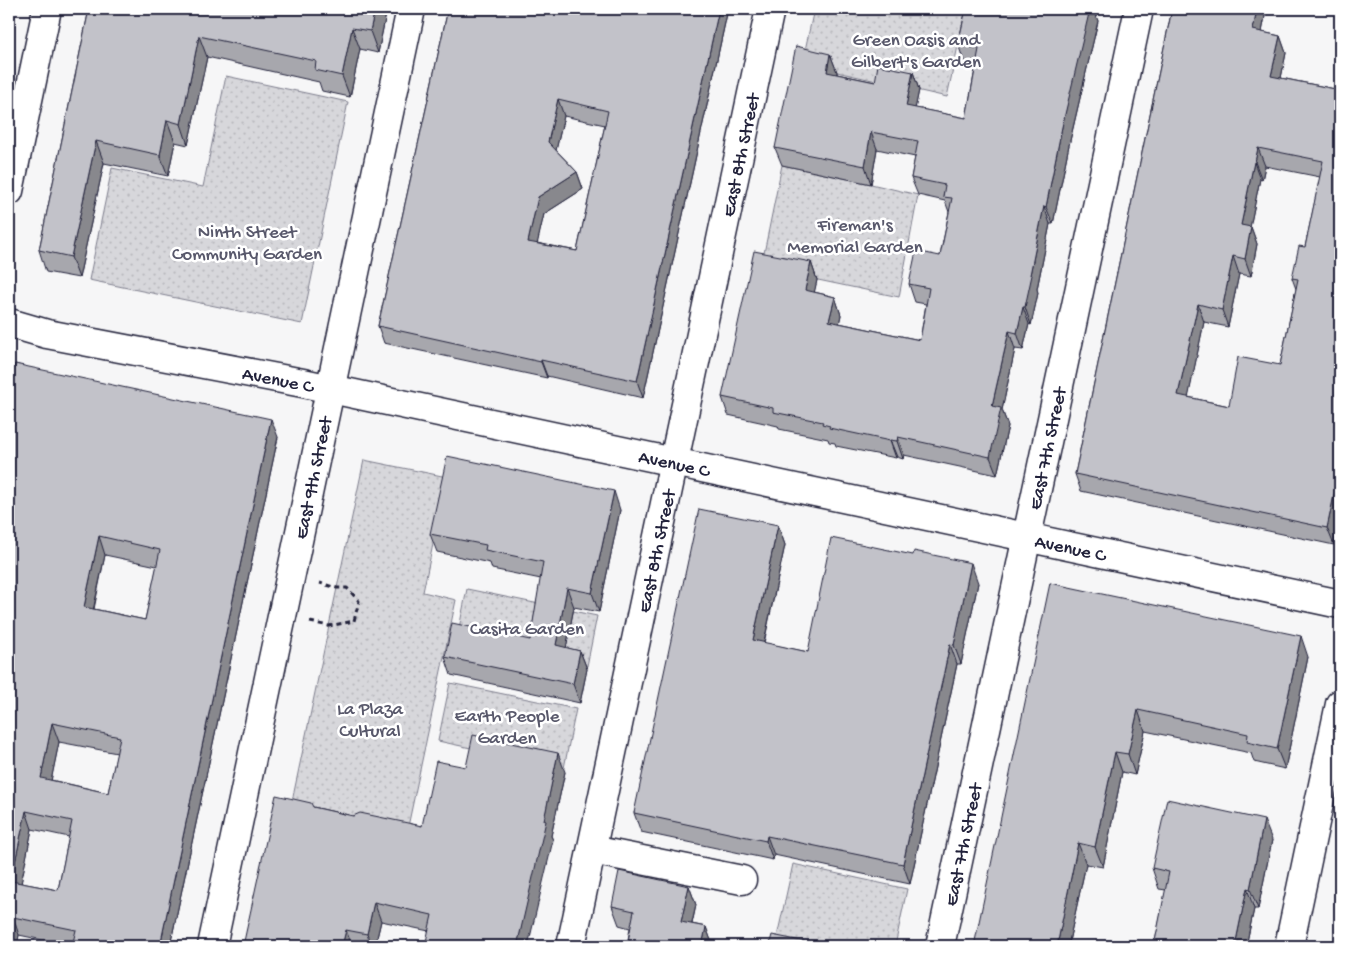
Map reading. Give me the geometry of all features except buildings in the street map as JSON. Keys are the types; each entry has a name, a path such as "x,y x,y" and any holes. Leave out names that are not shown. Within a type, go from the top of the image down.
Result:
{"street":[{"path":"9,191 47,9"},
{"name":"East 9th Street","path":"212,946 411,9"},
{"name":"East 8th Street","path":"571,946 770,9"},
{"name":"East 7th Street","path":"940,946 1139,9"},
{"name":"Avenue C","path":"9,323 47,334 329,389 1340,604"},
{"path":"1289,946 1340,704"},
{"path":"592,850 742,880"}],"path":[{"path":"281,617 329,626 354,621 359,601 346,588 337,588 290,575"}],"green space":[{"name":"Green Oasis and Gilbert's Garden","path":"814,9 966,9 947,97 802,64"},
{"name":"Ninth Street Community Garden","path":"226,76 348,102 302,324 89,280 112,168 203,187"},
{"name":"Fireman's Memorial Garden","path":"782,165 918,195 899,297 761,268"},
{"name":"La Plaza Cultural","path":"364,460 447,477 423,592 456,600 406,836 290,811"},
{"name":"Casita Garden","path":"467,589 597,616 587,666 457,638"},
{"name":"Earth People Garden","path":"450,683 576,709 564,768 438,741"},
{"path":"793,864 907,889 895,946 775,946"}]}
